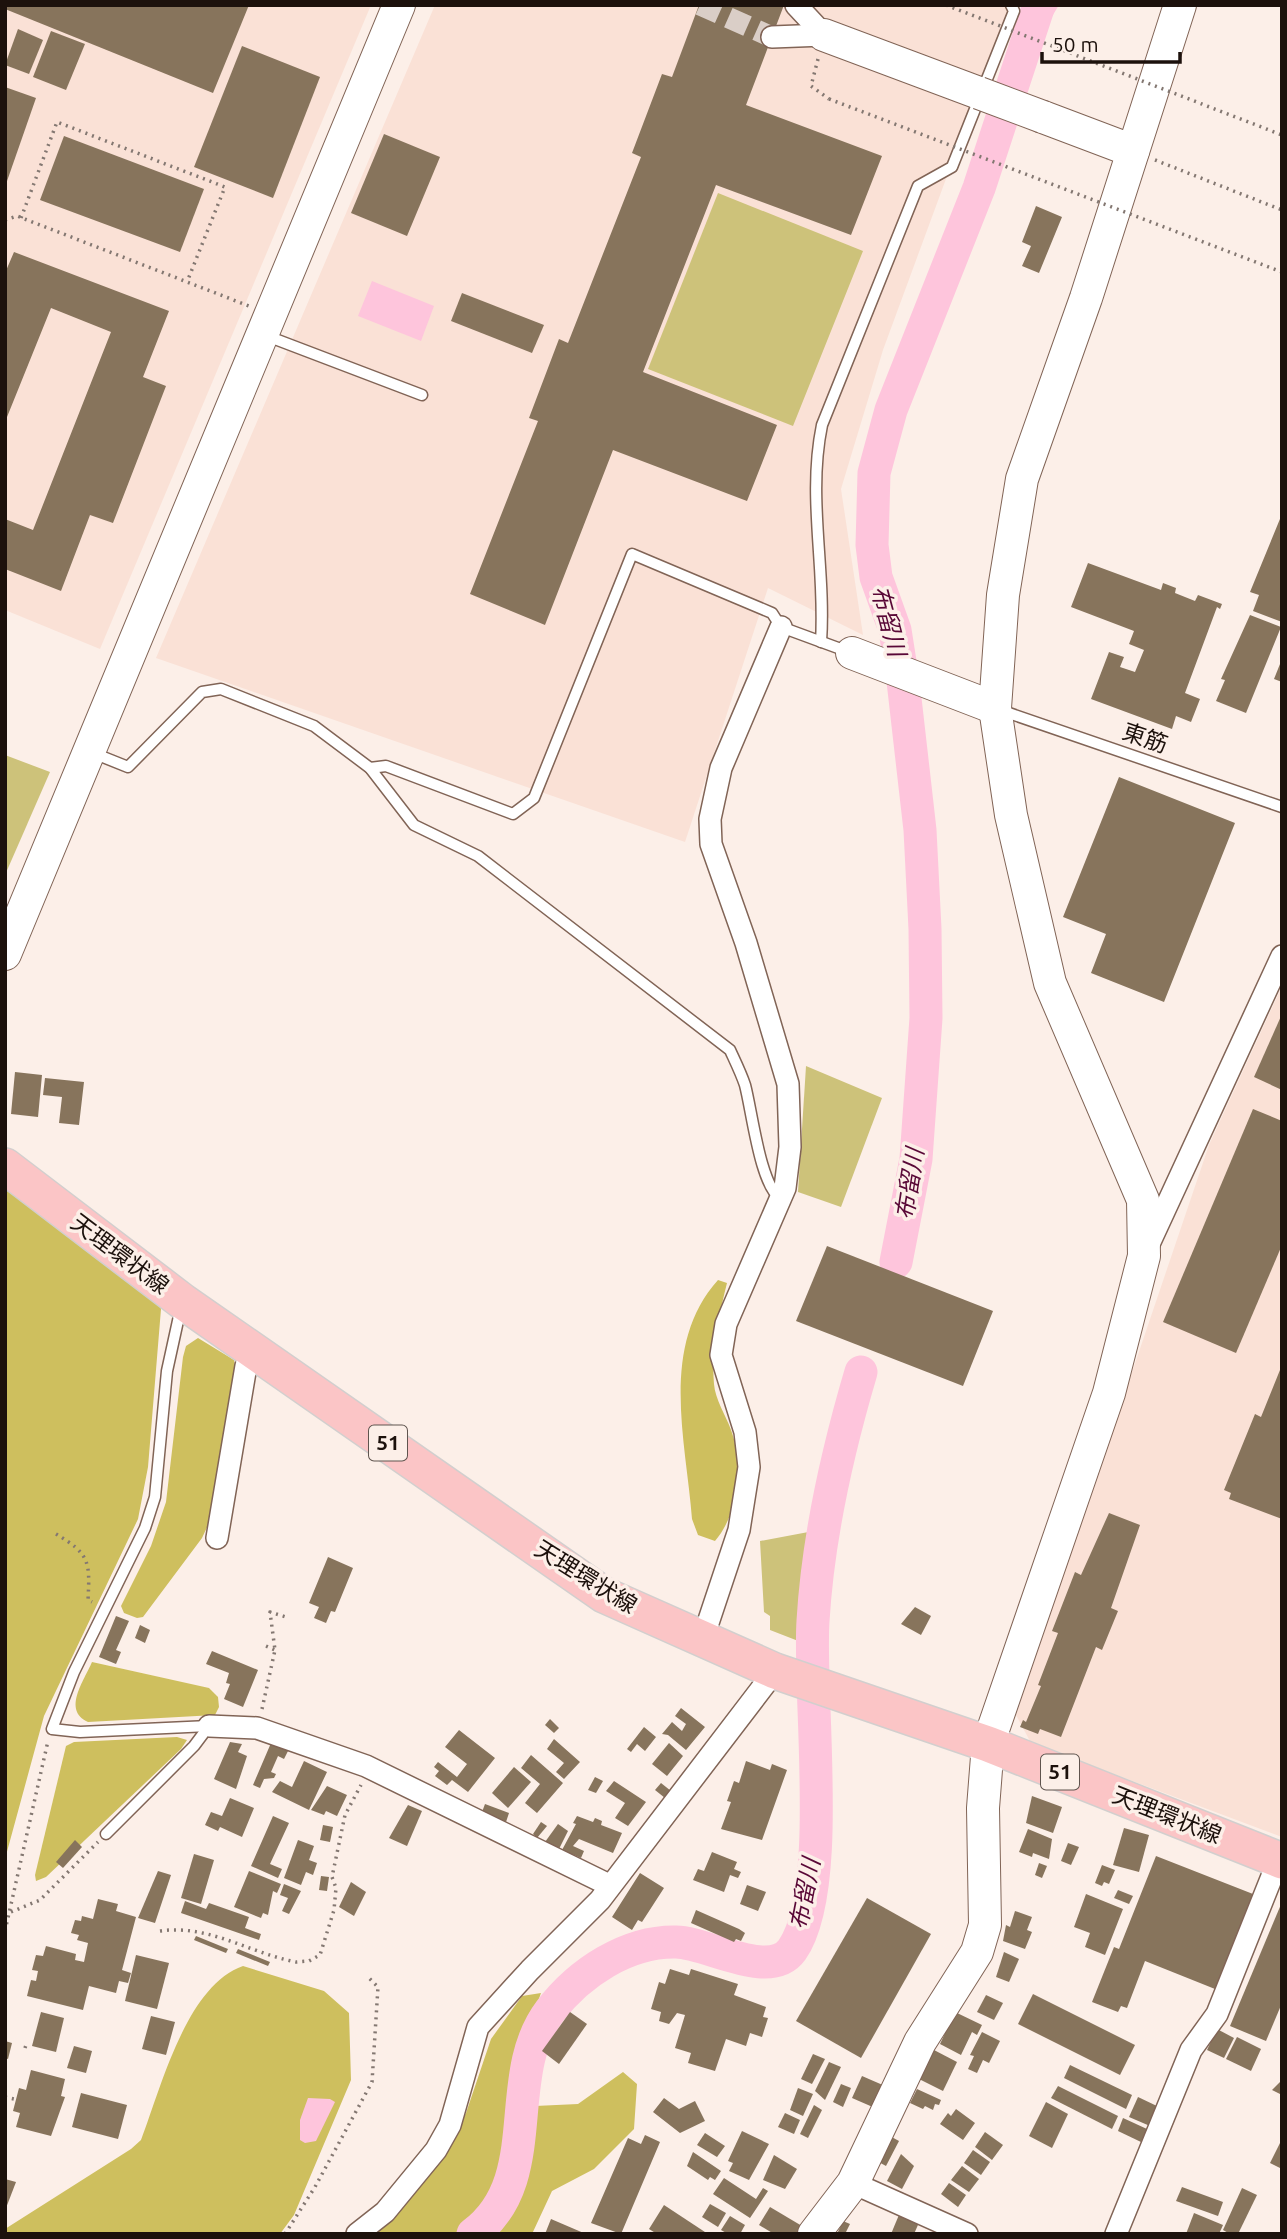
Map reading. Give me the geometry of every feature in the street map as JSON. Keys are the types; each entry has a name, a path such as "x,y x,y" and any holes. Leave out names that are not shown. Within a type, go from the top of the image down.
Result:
{"main road":[{"name":"天理環状線","path":"5,1167 182,1301 604,1595 702,1641 785,1674 988,1744 1280,1860"}],"street":[{"path":"5,954 90,752 260,322 399,5"},
{"path":"796,5 824,35"},
{"path":"1144,1256 1143,1200 1050,983 1011,815 995,708 1003,595 1022,480 1180,5"},
{"path":"772,37 824,35 1133,151"},
{"path":"702,1641 739,1530 749,1467 746,1432 722,1355 726,1324 781,1199 790,1147 788,1084 746,943 711,844 710,819 721,768 780,627"},
{"path":"852,653 995,708"},
{"path":"814,2234 853,2183 905,2071 977,1951 985,1924 983,1808 988,1744 1109,1393 1144,1256 1282,956"},
{"path":"217,1538 246,1366 255,1350"},
{"path":"357,2234 385,2213 436,2150 450,2125 478,2027 600,1900 609,1885 635,1857 712,1749 785,1674"},
{"path":"209,1726 257,1728 366,1766 609,1885"},
{"path":"1116,2234 1191,2050 1217,2014 1280,1860"},
{"path":"853,2183 967,2234"}],"lane":[{"path":"821,642 823,614 814,503 814,460 822,425 918,186 952,167 1014,11 1011,5"},
{"path":"260,322 422,395"},
{"path":"370,768 386,766 513,814 534,798 632,554 772,613 780,627 852,653"},
{"path":"90,752 128,768 202,692 221,689 314,726 370,768 414,825 427,834 478,856 730,1050 744,1083 767,1178 773,1194 781,1199"},
{"name":"東筋","path":"995,708 1282,807"},
{"path":"182,1301 167,1371 155,1497 130,1563 74,1672 52,1729 80,1732 209,1726"},
{"path":"106,1835 194,1746 209,1726"}],"path":[{"path":"946,5 1282,135"},
{"path":"824,35 811,86 829,99 1282,272"},
{"path":"21,218 57,122 225,187 187,282"},
{"path":"1133,151 1282,210"},
{"path":"5,220 21,218 187,282 260,322"},
{"path":"56,1534 84,1554 90,1567 88,1600 95,1604 102,1618"},
{"path":"257,1728 275,1650 270,1612 286,1617"},
{"path":"266,1647 275,1650"},
{"path":"5,1931 43,1752 52,1729"},
{"path":"160,1931 183,1927 202,1931 296,1962 309,1961 320,1955 334,1910 336,1888 332,1877 345,1815 361,1785 366,1766"},
{"path":"11,1912 40,1900 106,1835"},
{"path":"285,2234 315,2187 372,2082 378,1987 369,1978"},
{"path":"25,2048 27,2042"},
{"path":"5,2096 14,2099"}],"shaded area":[{"path":"5,5 371,5 100,649 5,610"},
{"path":"435,5 1010,5 883,350 841,489 863,635 768,588 685,842 156,658"},
{"path":"718,193 863,251 793,426 648,369"},
{"path":"372,281 434,306 421,341 358,316"},
{"path":"5,755 50,772 5,875"},
{"path":"1282,986 1282,1837 1031,1743 1016,1715 1209,1145"},
{"path":"806,1066 882,1098 841,1207 798,1192"},
{"path":"5,1183 157,1292 161,1309 148,1467 138,1519 44,1716 5,1859"},
{"path":"718,1280 727,1283 715,1346 714,1384 716,1396 735,1443 738,1473 734,1503 723,1530 715,1541 698,1535 692,1519 681,1395 682,1364 688,1334 700,1306"},
{"path":"198,1338 234,1360 236,1371 210,1521 202,1538 143,1617 137,1618 124,1613 121,1606 151,1546 166,1502 183,1357 186,1346"},
{"path":"819,1530 806,1644 770,1630 770,1616 764,1612 760,1541"},
{"path":"92,1662 209,1688 218,1697 219,1707 215,1715 88,1722 80,1717 76,1703 80,1686"},
{"path":"177,1737 187,1740 181,1749 46,1877 36,1881 35,1875 66,1746 74,1742"},
{"path":"243,1966 324,1991 349,2013 351,2080 294,2215 280,2234 5,2234 5,2229 141,2140 167,2067 191,2016 206,1994 223,1977"},
{"path":"541,1993 508,2086 535,2106 578,2104 623,2072 637,2084 634,2129 594,2169 552,2191 532,2234 374,2234 441,2159 466,2113 491,2039 522,1996"},
{"path":"308,2098 330,2099 335,2102 316,2141 305,2143 300,2140 300,2120"}],"building":[{"path":"5,5 249,5 213,93 5,9"},
{"path":"699,5 784,5 746,105 882,156 851,235 716,185 643,372 777,425 747,501 613,450 545,625 470,594 538,421 529,418 559,339 568,343 641,157 632,153 662,74 672,77"},
{"path":"18,29 43,40 29,74 5,65"},
{"path":"51,31 85,44 66,90 33,77"},
{"path":"242,46 320,77 273,198 194,167"},
{"path":"5,87 36,98 6,184 5,184"},
{"path":"384,134 440,157 407,236 351,213"},
{"path":"64,136 204,189 180,252 40,200"},
{"path":"1036,206 1062,217 1039,273 1022,266 1031,246 1022,242"},
{"path":"14,252 169,311 143,377 166,386 113,523 90,515 61,591 5,569 5,519 33,530 111,332 51,308 5,422 5,273"},
{"path":"462,293 544,325 532,353 451,321"},
{"path":"1282,514 1282,622 1253,611 1259,595 1250,592"},
{"path":"1088,563 1161,590 1163,583 1176,588 1175,593 1195,601 1198,595 1222,604 1220,609 1217,607 1185,693 1200,699 1191,722 1176,716 1172,729 1091,699 1109,652 1124,657 1120,667 1135,672 1144,650 1129,644 1134,631 1071,607"},
{"path":"1250,615 1281,627 1246,713 1216,701 1225,680 1221,679"},
{"path":"1282,659 1282,682 1274,679"},
{"path":"1119,777 1235,823 1164,1002 1091,973 1106,934 1063,917"},
{"path":"1282,1014 1282,1090 1254,1077"},
{"path":"15,1072 42,1075 38,1117 11,1114"},
{"path":"45,1078 84,1082 79,1125 59,1123 62,1097 43,1095"},
{"path":"1253,1109 1282,1121 1282,1245 1236,1353 1163,1322"},
{"path":"827,1246 993,1311 963,1386 796,1321"},
{"path":"1282,1365 1282,1519 1229,1499 1231,1493 1224,1490 1255,1414 1261,1417"},
{"path":"1109,1513 1140,1525 1111,1608 1118,1611 1102,1650 1096,1647 1061,1737 1040,1729 1038,1734 1020,1727 1023,1720 1026,1722 1041,1686 1038,1685 1058,1633 1052,1631 1075,1572 1081,1575"},
{"path":"328,1557 353,1568 335,1612 331,1611 326,1623 314,1618 319,1607 309,1603"},
{"path":"915,1607 931,1616 921,1635 901,1624"},
{"path":"116,1616 129,1621 116,1650 121,1652 116,1664 99,1657"},
{"path":"140,1625 150,1630 145,1643 135,1638"},
{"path":"212,1651 258,1670 243,1707 224,1699 230,1684 226,1683 229,1673 206,1664"},
{"path":"681,1708 705,1727 686,1750 668,1735 662,1734 672,1722 682,1731 686,1724 675,1716"},
{"path":"550,1719 559,1728 554,1733 545,1725"},
{"path":"644,1727 656,1737 645,1751 637,1744 631,1752 627,1749"},
{"path":"459,1730 495,1758 468,1792 452,1780 447,1785 435,1776 439,1771 434,1767 438,1762 457,1777 467,1764 445,1747"},
{"path":"554,1739 580,1762 564,1779 556,1772 564,1763 547,1749"},
{"path":"230,1742 242,1744 238,1752 247,1756 236,1789 214,1779"},
{"path":"271,1743 288,1751 284,1759 278,1756 271,1772 276,1774 274,1778 264,1779 260,1788 253,1785"},
{"path":"669,1743 683,1756 667,1776 652,1764"},
{"path":"531,1755 563,1783 537,1813 525,1803 540,1784 521,1768"},
{"path":"304,1761 327,1772 309,1810 272,1792 280,1781 292,1787"},
{"path":"746,1761 770,1770 772,1764 787,1770 762,1840 721,1829 731,1802 727,1801 734,1781 739,1783"},
{"path":"514,1767 531,1782 508,1808 492,1793"},
{"path":"595,1777 603,1781 596,1793 588,1790"},
{"path":"614,1781 646,1802 628,1826 615,1818 625,1803 606,1791"},
{"path":"661,1783 671,1791 665,1798 655,1790"},
{"path":"327,1786 347,1795 337,1816 326,1811 324,1815 311,1810"},
{"path":"1032,1796 1062,1807 1053,1833 1026,1823"},
{"path":"230,1798 254,1808 242,1837 220,1827 218,1831 205,1825 211,1812 222,1816"},
{"path":"485,1804 509,1813 506,1822 482,1812"},
{"path":"408,1805 422,1811 407,1846 389,1838"},
{"path":"273,1816 289,1823 270,1864 282,1869 278,1878 251,1866"},
{"path":"577,1816 593,1822 595,1818 602,1821 601,1825 622,1833 613,1853 579,1839 573,1846 584,1851 581,1858 562,1850 576,1824 573,1823"},
{"path":"541,1822 547,1826 537,1838 533,1834"},
{"path":"558,1824 568,1831 558,1851 545,1842"},
{"path":"323,1825 333,1827 330,1842 320,1840"},
{"path":"1124,1828 1149,1835 1139,1872 1113,1865"},
{"path":"1028,1829 1052,1839 1049,1859 1033,1853 1032,1857 1019,1852"},
{"path":"75,1840 82,1847 63,1868 56,1862"},
{"path":"298,1840 314,1846 309,1860 317,1863 313,1875 306,1872 301,1885 284,1878"},
{"path":"1068,1843 1079,1847 1071,1865 1061,1861"},
{"path":"712,1852 737,1862 734,1869 741,1872 738,1878 730,1875 724,1892 693,1880 698,1869 704,1871"},
{"path":"194,1854 214,1860 201,1904 181,1898"},
{"path":"1156,1856 1253,1894 1215,1989 1145,1961 1127,2008 1121,2006 1118,2012 1092,2002 1114,1947 1119,1949"},
{"path":"1039,1863 1047,1866 1042,1878 1035,1875"},
{"path":"1102,1865 1115,1870 1109,1884 1104,1882 1102,1886 1095,1883"},
{"path":"158,1871 171,1875 155,1923 138,1918"},
{"path":"249,1871 281,1884 277,1893 273,1891 268,1915 263,1913 261,1918 234,1907"},
{"path":"640,1873 664,1888 642,1922 638,1920 632,1930 612,1917"},
{"path":"321,1876 329,1877 327,1891 319,1890"},
{"path":"351,1882 366,1892 354,1916 339,1907"},
{"path":"284,1884 301,1891 289,1914 282,1911 288,1898 280,1895"},
{"path":"747,1885 766,1892 758,1911 740,1904"},
{"path":"1118,1890 1133,1896 1129,1904 1114,1898"},
{"path":"1086,1894 1123,1909 1105,1955 1085,1947 1090,1933 1074,1927"},
{"path":"867,1898 931,1934 861,2058 796,2021"},
{"path":"98,1899 118,1904 116,1911 136,1917 122,1970 131,1973 128,1983 119,1981 116,1993 89,1986 83,2010 27,1996 31,1980 36,1981 38,1971 32,1970 36,1955 43,1956 46,1946 76,1954 75,1960 84,1962 88,1943 77,1940 79,1935 71,1933 75,1920 81,1921 82,1916 93,1919"},
{"path":"185,1901 206,1909 209,1903 249,1917 245,1928 261,1934 259,1940 181,1913"},
{"path":"1282,1902 1282,2003 1266,2041 1230,2026"},
{"path":"696,1910 745,1933 741,1941 736,1939 734,1942 691,1923"},
{"path":"1015,1911 1032,1917 1027,1930 1032,1932 1025,1949 1003,1941 1006,1925 1010,1927"},
{"path":"196,1936 228,1949 226,1953 194,1940"},
{"path":"238,1949 270,1962 268,1966 236,1953"},
{"path":"1004,1952 1019,1959 1009,1982 996,1977"},
{"path":"136,1955 169,1963 157,2009 125,2001"},
{"path":"670,1969 689,1975 691,1969 738,1984 734,1995 766,2007 763,2017 768,2018 762,2037 750,2033 746,2046 726,2039 715,2071 688,2063 691,2053 675,2048 685,2015 677,2013 669,2024 659,2021 661,2012 651,2009 659,1982 665,1984"},
{"path":"1033,1994 1135,2045 1120,2075 1018,2024"},
{"path":"986,1995 1003,2003 994,2020 977,2012"},
{"path":"41,2012 64,2018 56,2052 32,2046"},
{"path":"570,2012 587,2024 559,2064 542,2051"},
{"path":"955,2012 982,2025 977,2035 972,2032 961,2055 940,2044"},
{"path":"151,2016 175,2022 166,2055 142,2049"},
{"path":"1217,2029 1234,2038 1224,2058 1207,2050"},
{"path":"982,2032 1000,2041 989,2063 983,2060 977,2073 968,2069 974,2056 970,2055"},
{"path":"1237,2037 1261,2049 1251,2071 1226,2059"},
{"path":"5,2041 12,2043 8,2059 5,2058"},
{"path":"74,2046 92,2051 86,2073 67,2068"},
{"path":"934,2050 957,2062 943,2091 919,2079"},
{"path":"813,2054 825,2059 812,2084 801,2079"},
{"path":"829,2062 841,2067 825,2100 815,2091"},
{"path":"1070,2065 1132,2095 1126,2109 1064,2078"},
{"path":"31,2070 65,2079 61,2096 65,2097 51,2136 16,2127 20,2113 13,2111 19,2088 26,2090"},
{"path":"862,2076 885,2086 875,2108 852,2098"},
{"path":"1282,2080 1282,2095 1272,2090"},
{"path":"841,2084 851,2088 843,2107 833,2102"},
{"path":"1058,2086 1118,2116 1112,2129 1051,2098"},
{"path":"798,2088 813,2094 803,2116 790,2110"},
{"path":"917,2089 941,2100 939,2105 935,2104 933,2110 910,2103"},
{"path":"81,2093 127,2105 118,2139 72,2127"},
{"path":"1138,2097 1159,2107 1150,2126 1129,2117"},
{"path":"664,2098 679,2109 695,2101 705,2121 680,2133 653,2112"},
{"path":"1046,2102 1068,2114 1052,2148 1029,2136"},
{"path":"814,2105 822,2110 808,2138 800,2134"},
{"path":"956,2109 975,2123 963,2140 940,2124 948,2113 951,2116"},
{"path":"785,2113 800,2120 794,2134 778,2127"},
{"path":"1123,2118 1147,2129 1141,2142 1118,2131"},
{"path":"742,2131 769,2144 749,2180 729,2171 733,2163 728,2161"},
{"path":"985,2132 1003,2145 992,2160 975,2147"},
{"path":"705,2133 725,2146 717,2157 697,2145"},
{"path":"645,2135 660,2142 621,2234 591,2223 628,2138 641,2144"},
{"path":"888,2135 899,2141 886,2166 875,2160"},
{"path":"1280,2143 1282,2144 1282,2169 1270,2163"},
{"path":"973,2150 990,2162 981,2175 964,2163"},
{"path":"693,2152 721,2171 715,2180 710,2177 708,2180 687,2166"},
{"path":"901,2154 914,2166 902,2189 887,2181"},
{"path":"774,2155 797,2169 785,2189 763,2180"},
{"path":"962,2166 979,2179 969,2192 951,2180"},
{"path":"724,2178 756,2199 763,2188 768,2191 750,2218 713,2194"},
{"path":"5,2179 16,2182 6,2208 5,2208"},
{"path":"949,2183 966,2195 958,2207 941,2194"},
{"path":"1182,2187 1223,2202 1218,2216 1176,2201"},
{"path":"1242,2188 1257,2195 1238,2234 1230,2234 1223,2230"},
{"path":"710,2204 726,2213 718,2227 702,2217"},
{"path":"664,2205 708,2234 657,2234 649,2229"},
{"path":"770,2207 802,2226 797,2234 774,2234 759,2225"},
{"path":"901,2210 921,2218 914,2234 891,2234"},
{"path":"1194,2213 1223,2225 1219,2234 1186,2234"},
{"path":"730,2216 745,2225 740,2234 728,2234 721,2230"},
{"path":"551,2219 586,2234 545,2234"},
{"path":"843,2221 850,2224 845,2234 837,2234"}],"waterway":[{"name":"布留川","path":"896,1262 916,1159 926,1018 925,929 920,830 903,681 895,630 876,577 872,545 874,473 891,410 979,188 1039,5"},
{"path":"1018,69 1056,5"},
{"name":"布留川","path":"473,2234 495,2212 509,2186 516,2157 527,2066 535,2037 550,2011 575,1984 622,1953 658,1943 689,1944 754,1961 782,1959 792,1950 805,1922 816,1840 812,1655 819,1558 830,1495 861,1372"}],"tunnel":[{"path":"700,5 772,37"}]}
